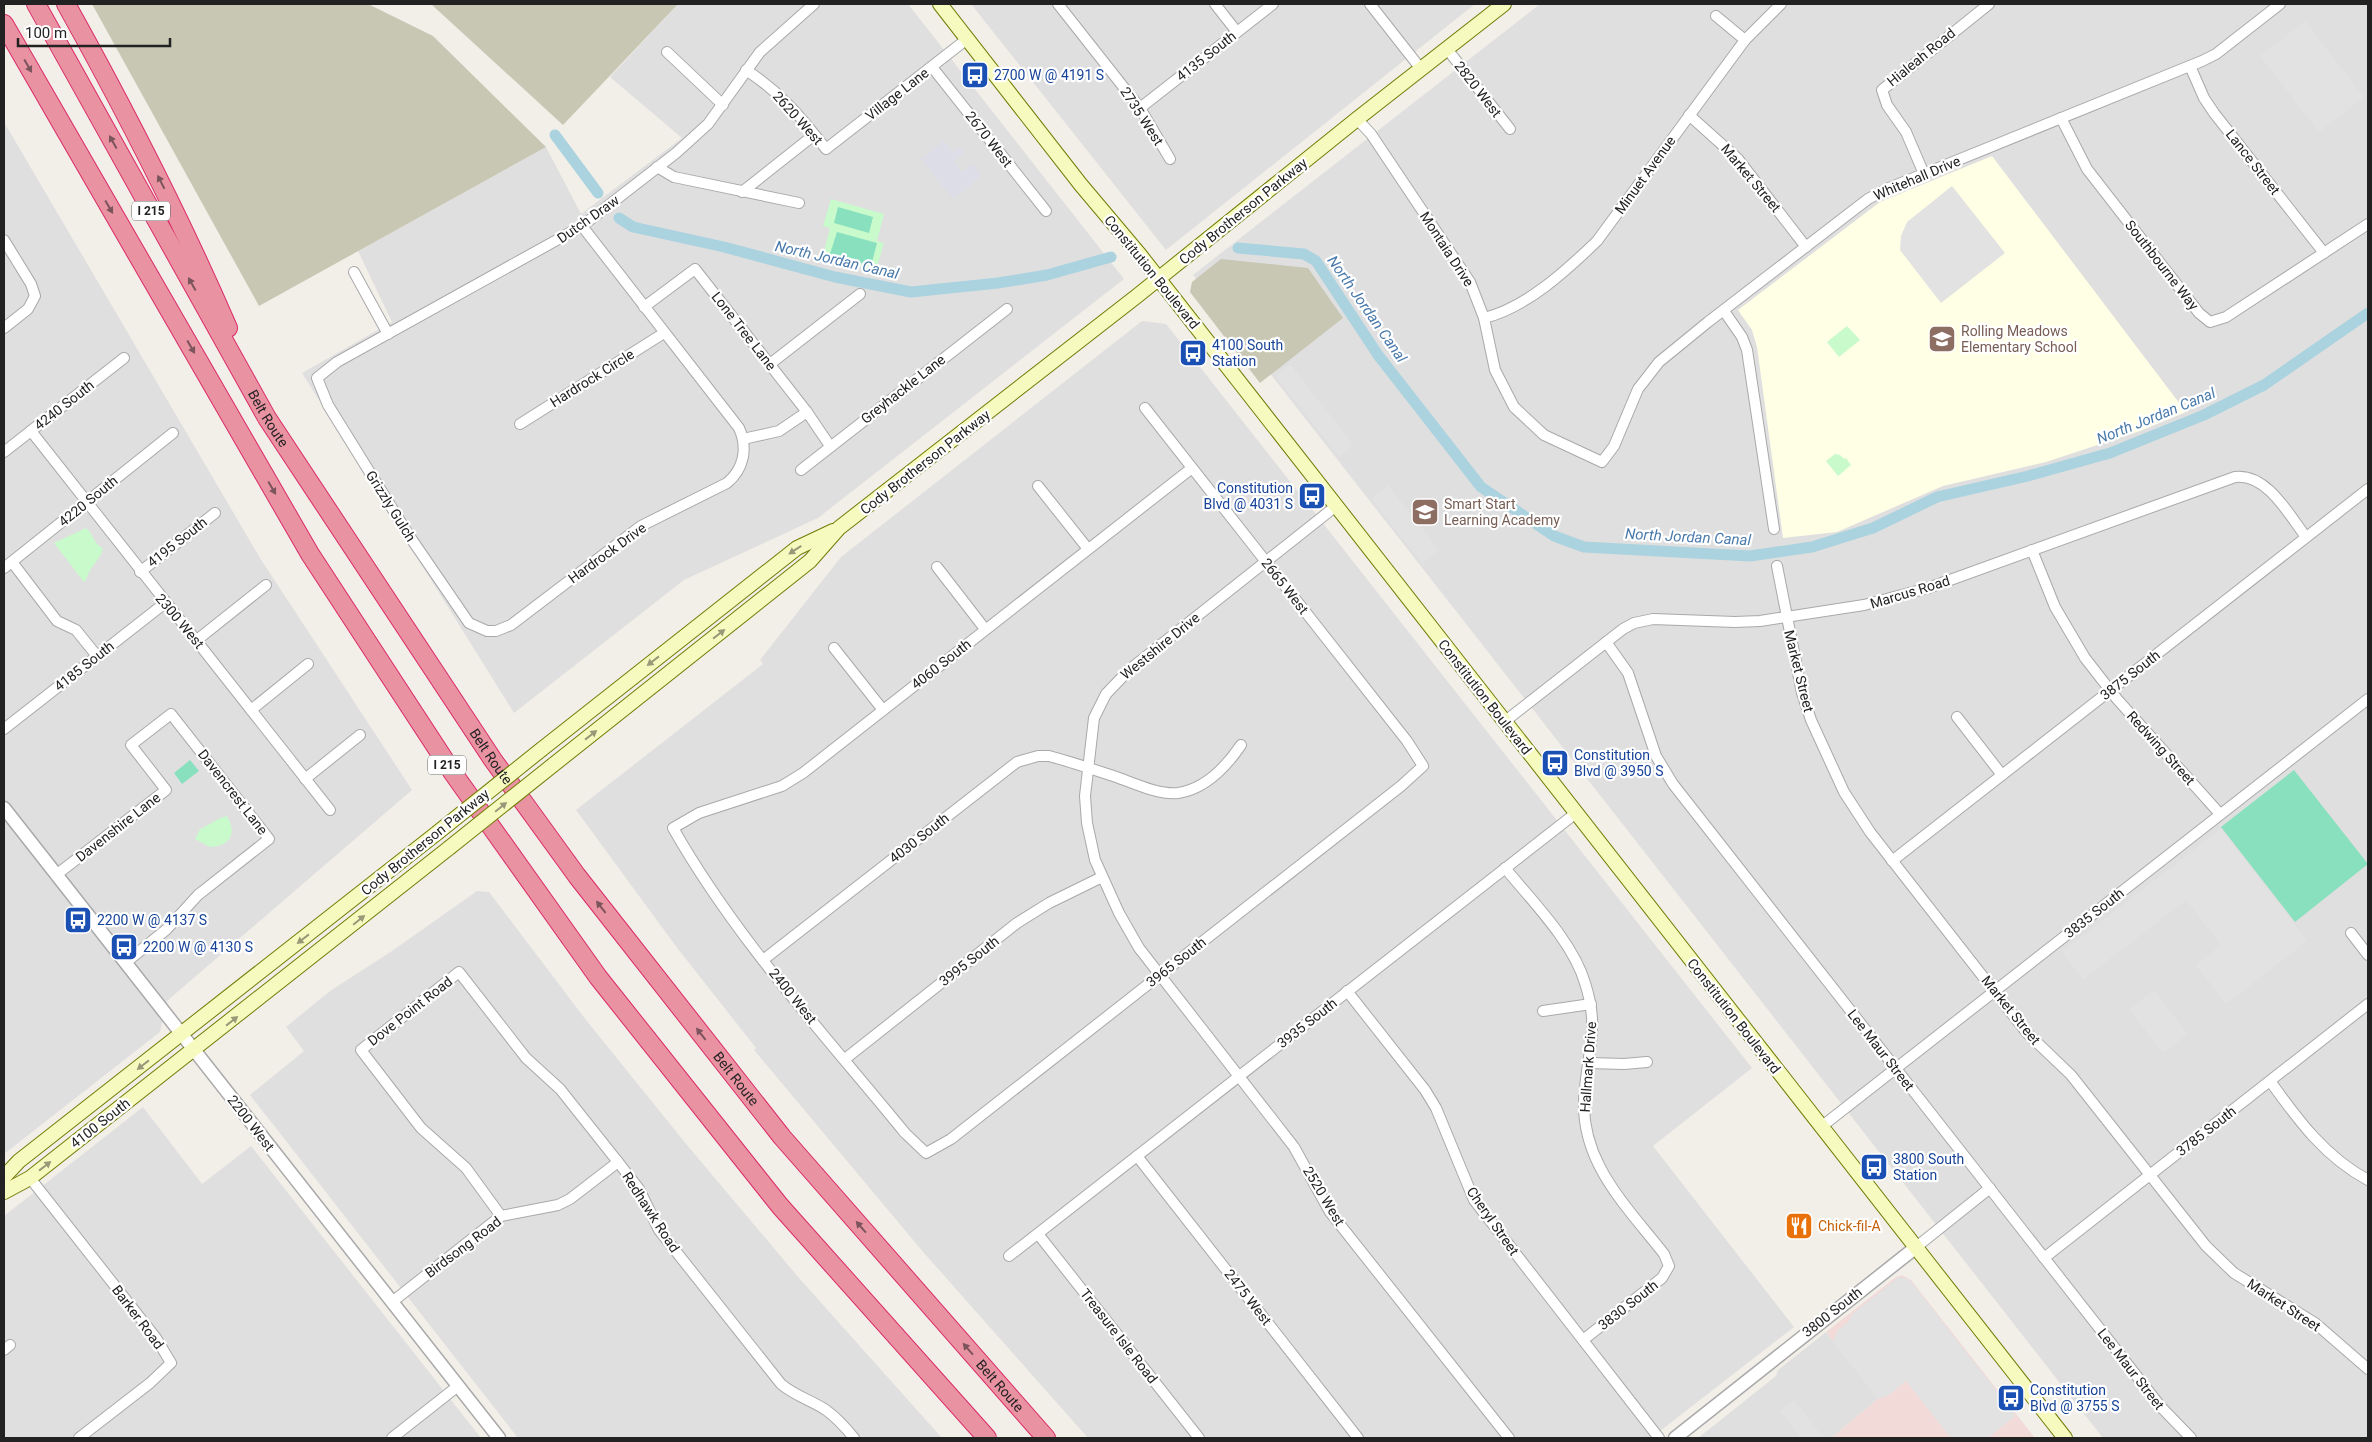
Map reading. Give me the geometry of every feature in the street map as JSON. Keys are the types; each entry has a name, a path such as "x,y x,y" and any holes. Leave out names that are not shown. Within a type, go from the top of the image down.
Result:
{"highway":[{"name":"Belt Route","path":"36,4 267,418 457,708 577,876 782,1136 1046,1438"},
{"path":"66,4 179,218 267,418"},
{"name":"I 215","path":"4,24 310,554 453,773 598,977 774,1199 987,1438"}],"main road":[{"name":"Constitution Boulevard","path":"940,4 1081,185 1159,279 2065,1438"},
{"name":"Cody Brotherson Parkway","path":"193,1051 810,561 839,528 1159,279 1357,119 1504,4"},
{"name":"Cody Brotherson Parkway","path":"181,1036 797,548 839,528"},
{"name":"4100 South","path":"4,1177 19,1161 181,1036"},
{"name":"4100 South","path":"4,1192 30,1178 193,1051"}],"street":[{"name":"Dutch Draw","path":"317,378 337,362 582,226 694,138 723,105 746,70 777,35 812,4"},
{"name":"2735 West","path":"1058,4 1140,108 1170,159"},
{"path":"1216,4 1237,32"},
{"name":"4135 South","path":"1140,108 1273,4"},
{"path":"1370,4 1421,69"},
{"name":"Minuet Avenue","path":"1484,318 1518,306 1578,259 1597,241 1745,40 1781,4"},
{"name":"Hialeah Road","path":"1924,174 1906,132 1887,105 1882,90 1989,4"},
{"name":"Whitehall Drive","path":"1602,462 1614,446 1633,399 1651,371 1671,351 1868,199 1924,174 2216,54 2280,4"},
{"path":"1716,16 1745,40"},
{"name":"Village Lane","path":"826,149 967,39"},
{"name":"2820 West","path":"1446,49 1510,129"},
{"path":"667,52 723,105"},
{"name":"Lance Street","path":"2190,66 2204,98 2214,113 2324,253"},
{"name":"2670 West","path":"932,67 1046,211"},
{"name":"2620 West","path":"746,70 782,96 826,149"},
{"name":"Market Street","path":"1689,115 1738,158 1806,247"},
{"name":"Southbourne Way","path":"2061,118 2087,169 2199,312 2210,322 2226,317 2324,253"},
{"name":"Montaia Drive","path":"1357,119 1371,134 1463,270 1476,294 1484,318 1495,370 1514,407 1544,435 1602,462"},
{"path":"742,192 814,135"},
{"path":"657,167 674,177 799,203"},
{"path":"2324,253 2368,224"},
{"path":"582,226 739,428 743,439 779,431 807,412"},
{"path":"4,240 31,284 35,296 28,309 4,328"},
{"name":"Lone Tree Lane","path":"644,307 695,269 807,412 830,446"},
{"path":"354,272 388,334"},
{"path":"770,364 860,294"},
{"name":"Greyhackle Lane","path":"801,470 1007,309"},
{"path":"1724,311 1742,337 1747,350 1774,529"},
{"name":"Hardrock Circle","path":"520,424 664,333"},
{"name":"4240 South","path":"4,452 124,358"},
{"name":"Grizzly Gulch","path":"317,378 328,405 408,534 464,617 476,628"},
{"name":"2665 West","path":"1145,408 1407,741 1423,766"},
{"name":"2300 West","path":"31,431 140,572 197,640 330,810"},
{"name":"4220 South","path":"8,565 172,434"},
{"name":"Hardrock Drive","path":"476,628 496,631 511,625 642,526 727,483 741,464 743,439"},
{"name":"4060 South","path":"673,828 699,813 782,786 803,773 1192,468"},
{"name":"Marcus Road","path":"1504,722 1628,626 1646,620 1746,622 1864,605 1901,597 2230,478 2241,476 2253,478 2266,487 2306,537"},
{"path":"1038,486 1088,549"},
{"name":"3875 South","path":"1892,861 2368,489"},
{"name":"Westshire Drive","path":"1160,975 1128,931 1095,860 1087,822 1085,796 1094,718 1106,694 1117,681 1336,506"},
{"name":"4195 South","path":"140,572 215,513"},
{"name":"Redwing Street","path":"2032,550 2045,585 2066,627 2085,658 2110,691 2220,814"},
{"path":"8,565 57,621 76,630 97,656"},
{"name":"Market Street","path":"1777,566 1802,692 1822,747 1851,803 1892,861 2027,1033 2070,1075 2191,1231 2227,1267 2315,1323 2368,1370"},
{"path":"937,567 985,629"},
{"path":"197,640 266,585"},
{"name":"4185 South","path":"4,729 165,603"},
{"name":"Lee Maur Street","path":"1606,642 1628,673 1656,756 1667,775 2161,1407 2191,1438"},
{"path":"834,648 883,710"},
{"path":"251,710 308,664"},
{"name":"3835 South","path":"1821,1127 2368,699"},
{"name":"Davenshire Lane","path":"56,875 166,790 131,745 171,714"},
{"name":"Davencrest Lane","path":"125,963 167,929 198,895 269,839 171,714"},
{"path":"1957,718 2002,775"},
{"path":"305,779 360,736"},
{"name":"4030 South","path":"763,960 1017,762 1038,756 1049,756 1163,792 1177,793 1194,789 1209,779 1229,763 1240,745"},
{"name":"3965 South","path":"926,1153 951,1139 1401,786 1423,766"},
{"name":"2200 West","path":"4,808 181,1036 499,1438"},
{"name":"3935 South","path":"1009,1256 1576,813"},
{"name":"2400 West","path":"673,828 690,857 763,960 905,1133 926,1153"},
{"name":"Hallmark Drive","path":"1505,868 1575,959 1585,981 1591,1004 1592,1045 1583,1107 1585,1130 1591,1150 1606,1179 1664,1254 1670,1266"},
{"name":"3995 South","path":"845,1059 1024,918 1049,903 1102,877"},
{"path":"2351,934 2368,956"},
{"name":"Dove Point Road","path":"459,972 360,1050 421,1128 466,1168 501,1216"},
{"name":"Redhawk Road","path":"459,972 526,1058 560,1089 618,1162 639,1190 659,1230 781,1384 795,1396 824,1409 835,1417 854,1438"},
{"name":"2520 West","path":"1160,975 1294,1147 1330,1212 1509,1438"},
{"name":"Cheryl Street","path":"1347,991 1425,1090 1436,1108 1474,1200 1659,1438"},
{"path":"1544,1011 1591,1004"},
{"name":"3785 South","path":"2044,1258 2368,1004"},
{"path":"1589,1063 1624,1064 1647,1062"},
{"path":"2270,1081 2295,1116 2323,1148 2342,1164 2368,1180"},
{"name":"2475 West","path":"1137,1156 1358,1438"},
{"name":"Birdsong Road","path":"392,1302 501,1216 558,1205 570,1199 618,1162"},
{"name":"Barker Road","path":"30,1178 156,1338 171,1363 150,1383 78,1438"},
{"name":"3800 South","path":"1675,1438 1990,1188"},
{"name":"Treasure Isle Road","path":"1038,1234 1199,1438"},
{"name":"3830 South","path":"1583,1340 1662,1278 1670,1266"},
{"path":"392,1438 458,1386"}],"shaded area":[{"path":"92,4 368,4 433,36 546,147 259,306"},
{"path":"431,4 678,4 563,125"},
{"path":"678,4 908,4 1124,279 818,518 684,580 514,713 302,373 392,322 358,251 546,147 581,214 682,138 610,77"},
{"path":"971,4 1475,4 1166,250"},
{"path":"1540,4 2368,4 2368,1438 2103,1438 1193,275"},
{"path":"2305,21 2364,97 2319,132 2260,56"},
{"path":"4,122 260,558 412,790 167,1001 160,1032 4,1154"},
{"path":"943,141 953,152 960,147 964,153 954,161 962,172 973,164 982,176 953,199 921,159"},
{"name":"Rolling Meadows Elementary School","path":"1992,156 2186,412 2140,431 2046,462 1943,486 1837,532 1783,538 1757,347 1752,330 1738,310 1880,202"},
{"path":"1952,186 2005,253 1941,303 1900,250 1901,236 1907,222"},
{"path":"1221,259 1308,268 1343,318 1260,383 1190,292 1192,282"},
{"path":"1142,321 1166,324 1752,1068 1653,1146 1794,1327 1651,1438 1088,1438 924,1253 754,1050 756,1048 678,949 576,810 763,664 760,660 841,557"},
{"path":"1290,364 1354,445 1339,457 1275,376"},
{"path":"1388,485 1439,550 1422,564 1371,499"},
{"path":"2221,829 2307,941 2226,1004 2196,965 2221,945 2186,900 2083,980 2062,952"},
{"path":"477,891 489,892 586,1020 687,1145 799,1278 942,1438 518,1438 250,1095 304,1051 286,1027 330,991 392,951"},
{"path":"2154,990 2188,1034 2163,1053 2129,1009"},
{"path":"143,1107 202,1184 251,1146 481,1438 4,1438 4,1216"},
{"path":"1902,1275 1911,1280 2035,1438 1831,1438 1878,1399 1826,1332 1896,1277"},
{"path":"1899,1277 1909,1279 2013,1412 2015,1416 1988,1438 1951,1438 1906,1381 1889,1395 1878,1399 1833,1342 1837,1331 1849,1321 1851,1315"},
{"path":"1826,1332 1878,1399 1831,1438 1698,1438 1776,1376 1778,1370"},
{"path":"1794,1400 1824,1438 1801,1438 1780,1411"}],"green space":[{"path":"831,199 884,214 877,241 884,243 876,270 823,255 830,228 823,226"},
{"path":"838,207 873,217 869,233 834,223"},
{"path":"837,232 877,243 871,266 830,254"},
{"path":"1847,326 1860,340 1839,357 1827,342"},
{"path":"1835,454 1840,455 1844,459 1846,458 1851,465 1838,476 1826,461"},
{"path":"86,528 103,549 84,582 54,543"},
{"path":"190,760 199,771 182,784 174,773"},
{"path":"2294,770 2368,864 2295,922 2221,827"},
{"path":"227,816 232,833 230,838 223,844 210,847 195,839 200,829"}],"waterway":[{"name":"North Jordan Canal","path":"555,135 598,193"},
{"name":"North Jordan Canal","path":"619,218 633,227 724,247 835,277 911,292 998,283 1047,275 1111,257"},
{"name":"North Jordan Canal","path":"1238,248 1304,254 1316,261 1378,355 1481,487 1554,536 1584,547 1750,556 1812,547 1873,528 1937,497 2028,476 2110,453 2204,415 2264,385 2368,313"}],"place":[{"name":"2700 W @ 4191 S","path":"975,75"},
{"name":"Rolling Meadows Elementary School","path":"1942,339"},
{"name":"4100 South Station","path":"1193,353"},
{"name":"Constitution Blvd @ 4031 S","path":"1312,496"},
{"name":"Smart Start Learning Academy","path":"1425,512"},
{"name":"Constitution Blvd @ 3950 S","path":"1555,763"},
{"name":"2200 W @ 4137 S","path":"78,920"},
{"name":"2200 W @ 4130 S","path":"124,947"},
{"name":"3800 South Station","path":"1874,1167"},
{"name":"Chick-fil-A","path":"1799,1226"},
{"name":"Constitution Blvd @ 3755 S","path":"2011,1398"}]}
